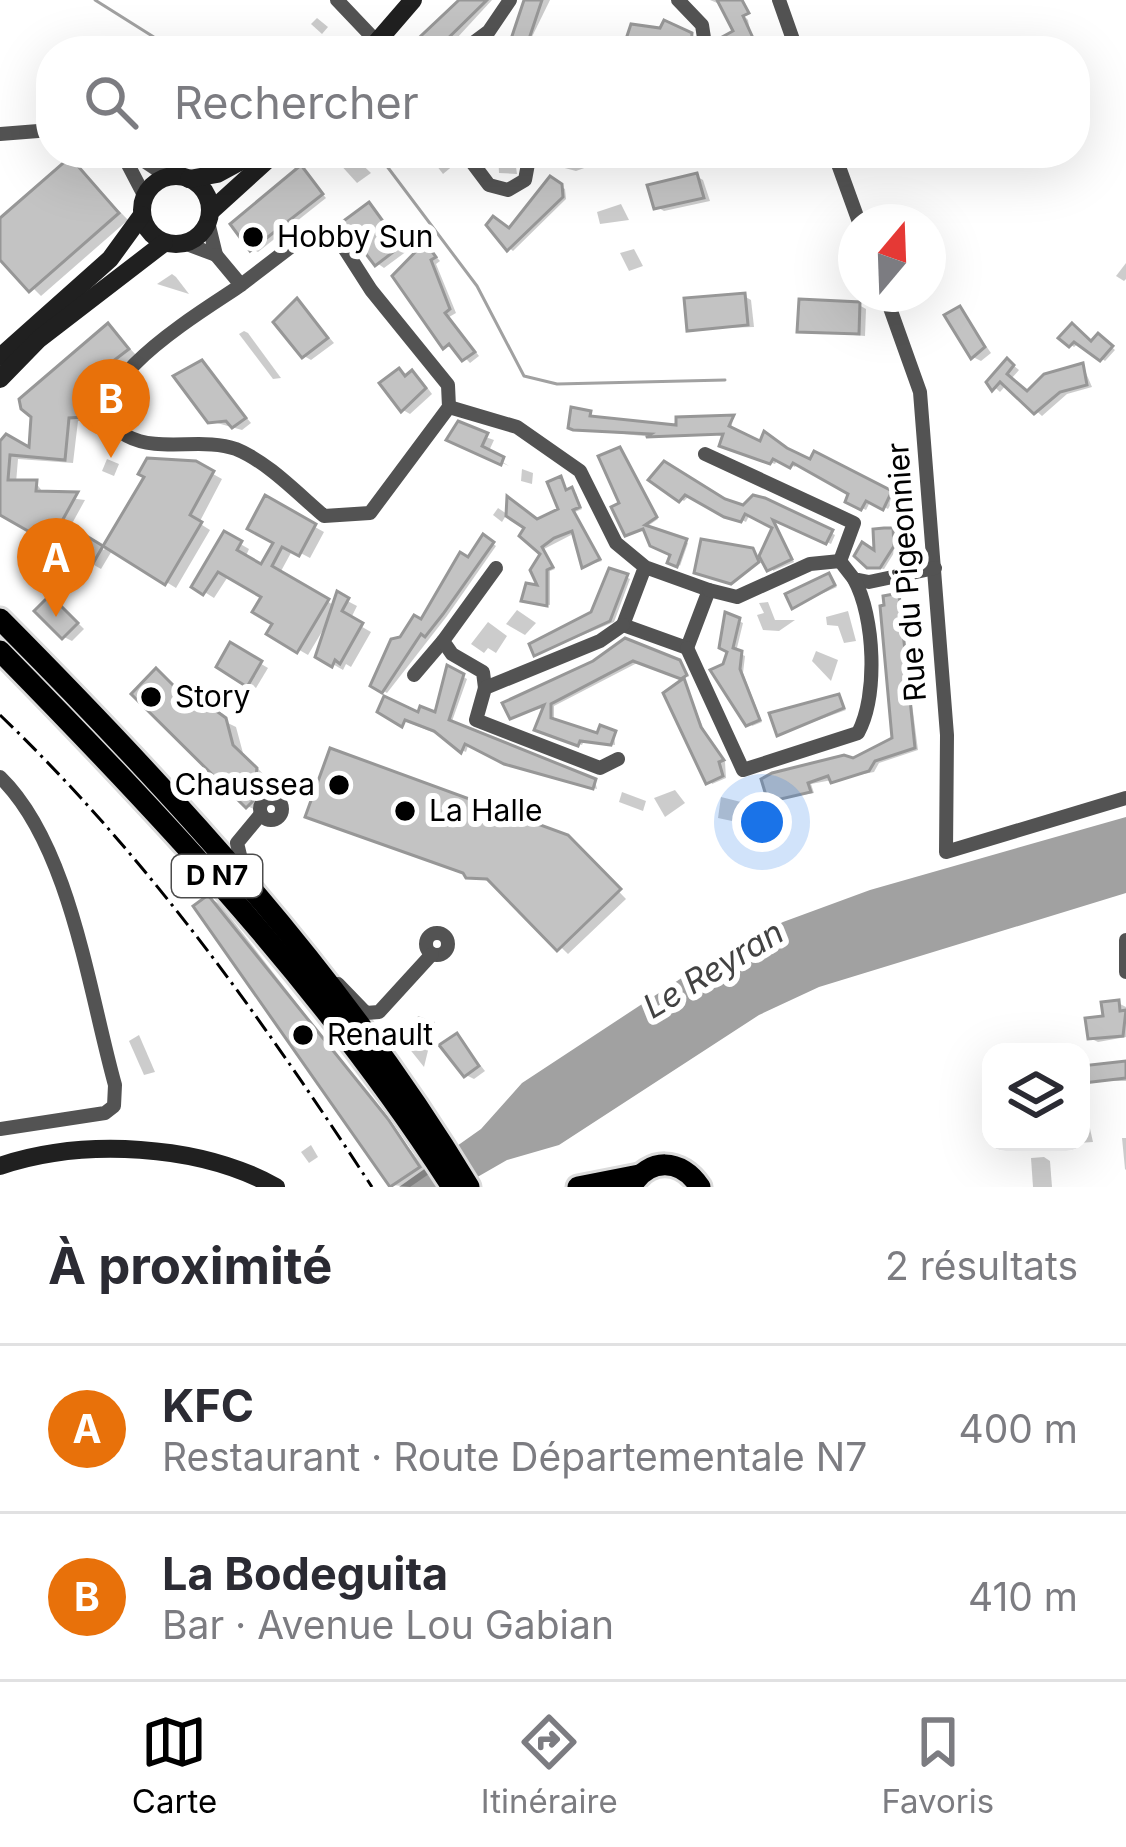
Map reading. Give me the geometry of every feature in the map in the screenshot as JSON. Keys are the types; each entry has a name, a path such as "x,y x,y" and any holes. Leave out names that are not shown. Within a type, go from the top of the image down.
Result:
{"main road":[{"path":"380,36 413,0"},
{"path":"0,357 110,260 143,206 168,177 189,179 228,168"},
{"path":"0,379 39,339 174,243 198,237 209,217 260,168"},
{"path":"189,179 205,192 209,217"},
{"path":"143,206 150,232 174,243"},
{"path":"0,619 196,824 250,888"},
{"name":"D N7","path":"0,633 250,888 318,972 440,1149 452,1187"},
{"name":"D N7","path":"4,656 241,904 469,1187"},
{"path":"0,1166 63,1152 173,1156 226,1164 275,1187"},
{"path":"578,1187 635,1181 655,1165 674,1165 690,1173 700,1187"}],"street":[{"path":"337,0 361,36"},
{"path":"482,36 510,0"},
{"path":"678,0 702,25 704,36"},
{"path":"779,0 792,36"},
{"path":"0,134 36,131"},
{"path":"128,168 143,206"},
{"path":"154,168 168,177"},
{"path":"476,168 489,185 508,190 525,180 527,168"},
{"path":"839,168 852,204"},
{"path":"209,217 217,255 242,285"},
{"path":"301,239 339,240 371,290 448,385 449,407 370,513 353,518 324,516 237,450 142,441 118,429 109,413 110,395 128,369 242,285 301,239"},
{"path":"174,243 217,255"},
{"name":"Rue du Pigeonnier","path":"891,312 920,392 947,735 946,852 1126,798"},
{"path":"449,407 517,427 580,471 616,544 645,567 737,598 810,564 840,561"},
{"path":"705,454 854,523 840,561"},
{"path":"623,625 687,649 743,770 858,734 870,712 865,600 840,561"},
{"path":"485,688 600,641 623,625 645,567"},
{"path":"414,675 496,568"},
{"path":"854,579 869,582 935,568"},
{"path":"687,649 709,590"},
{"path":"443,641 452,654 476,664 485,688 476,720 600,768 618,759"},
{"path":"0,777 16,793 52,859 115,1085 114,1106 105,1113 0,1129"},
{"path":"250,888 236,848 242,832 261,814"},
{"path":"1126,940 1126,972"},
{"path":"318,972 342,986 366,1013 379,1012 432,954"}],"water":[{"name":"Le Reyran","path":"1126,817 1126,893 819,987 759,1015 559,1145 507,1160 460,1187 399,1187 481,1129 522,1083 709,960 783,922 870,890"}],"building":[{"path":"459,0 487,0 450,36 421,36"},
{"path":"524,0 542,0 530,36 512,36"},
{"path":"717,0 742,0 749,13 743,16 752,36 724,36 733,31"},
{"path":"664,20 692,36 627,36 631,24 660,28"},
{"path":"57,168 80,168 119,213 29,292 0,260 0,218"},
{"path":"297,168 303,168 323,194 250,251 230,224"},
{"path":"697,173 704,198 654,209 647,185"},
{"path":"550,176 562,184 563,197 507,251 486,225 493,216 509,228"},
{"path":"369,202 401,246 375,266 342,222"},
{"path":"425,242 436,257 431,260 450,309 445,313 475,352 462,361 449,344 443,349 392,276"},
{"path":"745,293 748,325 687,331 684,298"},
{"path":"297,298 328,338 302,358 273,322"},
{"path":"799,299 838,301 838,312 860,312 859,334 797,332"},
{"path":"960,306 985,347 971,359 944,315"},
{"path":"108,323 129,349 83,384 89,409 84,417 69,418 65,460 10,455 8,480 37,480 36,491 78,492 62,521 103,546 91,567 0,515 0,441 6,434 29,447 31,417 21,409 19,399"},
{"path":"1072,323 1091,341 1098,333 1113,346 1100,361 1074,342 1069,347 1058,338"},
{"path":"1007,358 1014,365 1007,374 1027,391 1044,374 1083,363 1087,385 1060,392 1034,414 1000,382 992,391 986,382"},
{"path":"202,360 246,418 232,428 226,421 208,423 173,376"},
{"path":"399,368 405,376 412,370 426,388 401,412 379,383"},
{"path":"571,407 591,411 590,416 676,425 676,417 734,415 729,426 760,441 764,431 810,459 814,451 892,491 883,510 866,501 861,510 845,502 848,494 793,463 790,468 773,459 770,464 719,446 723,434 646,437 651,434 573,430 568,428"},
{"path":"458,421 488,433 482,446 504,457 501,465 446,440"},
{"path":"620,447 657,517 645,525 687,539 677,567 667,563 670,555 650,546 643,529 625,536 611,507 619,503 598,456"},
{"path":"147,458 196,461 214,471 190,515 202,522 165,585 103,546 144,477 138,474"},
{"path":"664,461 725,499 743,505 753,495 765,498 833,530 826,544 773,520 792,559 767,571 759,556 772,528 745,514 741,522 724,517 685,495 679,502 648,480"},
{"path":"561,476 566,490 572,487 580,507 573,510 600,559 582,568 572,531 554,538 542,547 553,567 547,570 547,606 521,601 526,583 537,585 530,570 540,554 519,536 524,528 506,516 507,496 537,519 558,509 547,482"},
{"path":"265,495 316,524 299,556 282,547 272,566 329,599 297,653 266,634 272,624 252,612 261,597 218,572 203,595 191,587 224,531 242,541 237,550 261,564 273,543 247,529"},
{"path":"893,528 894,546 880,568 867,568 854,556 862,542 874,550 873,529"},
{"path":"483,534 494,542 443,614 425,637 421,634 382,693 370,686 391,639 400,637 414,615 421,619 460,552 468,557"},
{"path":"701,539 753,548 759,562 731,584 694,573"},
{"path":"609,568 628,574 610,621 534,656 529,644 591,612"},
{"path":"829,573 835,585 792,609 785,594"},
{"path":"337,591 349,598 342,611 363,623 340,664 335,660 332,667 315,657"},
{"path":"899,593 915,748 875,761 869,771 831,783 828,776 808,783 811,792 768,802 761,779 772,773 844,755 853,758 892,738 880,606 883,596"},
{"path":"50,595 78,623 62,639 34,611"},
{"path":"725,612 740,618 733,648 742,651 740,669 760,720 746,726 710,670 723,664 727,652 719,648"},
{"path":"625,638 680,660 687,675 681,679 633,661 551,704 551,718 597,733 600,725 616,731 611,745 580,741 578,746 534,730 544,705 510,719 502,703 593,661"},
{"path":"230,642 262,661 247,687 216,667"},
{"path":"447,665 464,674 449,720 596,779 593,789 504,764 465,744 461,753 434,731 405,720 402,727 377,712 384,696 418,712 420,706 435,712"},
{"path":"156,668 193,705 211,707 226,718 233,745 257,768 253,801 246,808 131,694"},
{"path":"684,678 701,727 724,760 719,762 723,776 706,784 663,693"},
{"path":"839,694 844,708 777,736 769,713"},
{"path":"330,748 568,835 621,889 557,951 487,879 466,878 463,873 305,817"},
{"name":"Renault","path":"208,895 388,1119 420,1167 390,1187 193,906"},
{"path":"1119,1000 1120,1011 1126,1010 1123,1036 1088,1039 1085,1018 1103,1016 1101,1002"},
{"path":"457,1033 479,1066 464,1077 439,1045"},
{"path":"1126,1061 1126,1078 1090,1082 1090,1065"}],"waterway":[{"path":"95,0 152,36"},
{"path":"388,168 477,286 524,376 557,384 725,380"}],"railway":[{"path":"0,715 105,824 200,940 372,1187"}],"place":[{"name":"Hobby Sun","path":"253,237"},
{"name":"La Bodeguita","path":"111,458"},
{"name":"KFC","path":"56,617"},
{"name":"Story","path":"151,697"},
{"name":"Chaussea","path":"339,785"},
{"name":"La Halle","path":"405,811"},
{"name":"Renault","path":"303,1035"}]}
